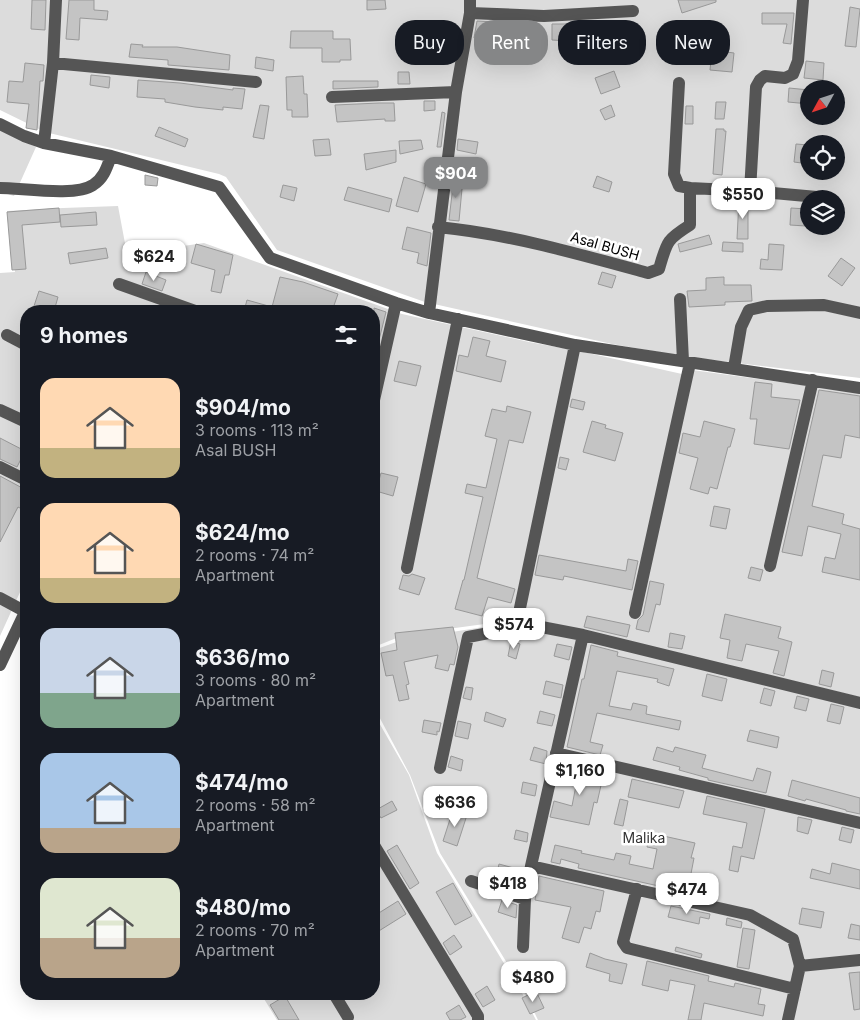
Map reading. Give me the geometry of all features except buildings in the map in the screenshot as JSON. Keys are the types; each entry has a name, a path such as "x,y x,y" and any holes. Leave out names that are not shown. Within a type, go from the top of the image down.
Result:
{"street":[{"path":"44,143 53,62 56,0"},
{"path":"429,313 438,227 456,92 470,13 470,0"},
{"path":"750,191 756,87 765,76 785,78 794,74 798,61 803,0"},
{"path":"470,13 544,16 634,11"},
{"path":"53,62 256,82"},
{"path":"679,83 674,174 679,186 800,195"},
{"path":"332,97 456,92"},
{"path":"0,124 24,136 44,143 111,156 218,187 270,258 396,303 429,313 575,345 860,388"},
{"path":"0,188 76,192 93,186 105,173 111,156"},
{"name":"Asal BUSH","path":"438,227 461,229 568,251 648,274 659,269 666,245 672,236 690,225 690,188"},
{"path":"119,284 178,305"},
{"path":"635,613 686,362 680,298"},
{"path":"380,362 396,303"},
{"path":"734,368 741,327 749,310 767,306 818,305 860,313"},
{"path":"407,568 458,319"},
{"path":"7,336 20,342"},
{"path":"520,608 575,345"},
{"path":"770,566 813,380"},
{"path":"0,410 20,419"},
{"path":"0,467 20,477"},
{"path":"0,598 20,608"},
{"path":"0,665 20,623"},
{"path":"440,768 468,637 531,625 583,635 860,703"},
{"path":"523,947 525,899 531,866 583,635"},
{"path":"556,753 860,823"},
{"path":"380,855 478,1016 478,1020"},
{"path":"531,866 750,915 793,939 800,966 788,1020"},
{"path":"471,881 525,899"},
{"path":"638,889 623,942 627,948 794,989"},
{"path":"800,966 860,960"},
{"path":"338,1000 348,1017"}],"green space":[{"path":"0,0 860,0 860,378 687,357 612,344 425,302 277,250 226,177 45,132 0,110"},
{"path":"0,129 36,147 14,196 0,192"},
{"path":"118,206 127,254 204,243 377,305 20,305 20,592 0,636 0,273 15,272 7,211"},
{"path":"380,306 402,314 691,376 692,370 860,393 860,697 529,618 404,635 380,645"},
{"name":"Malika","path":"528,620 860,706 860,1020 538,1020 524,991 440,853 410,775 380,718 380,648 402,640"},
{"path":"380,724 409,775 437,853 522,993 536,1020 277,1020 265,1000 380,1000"}]}
